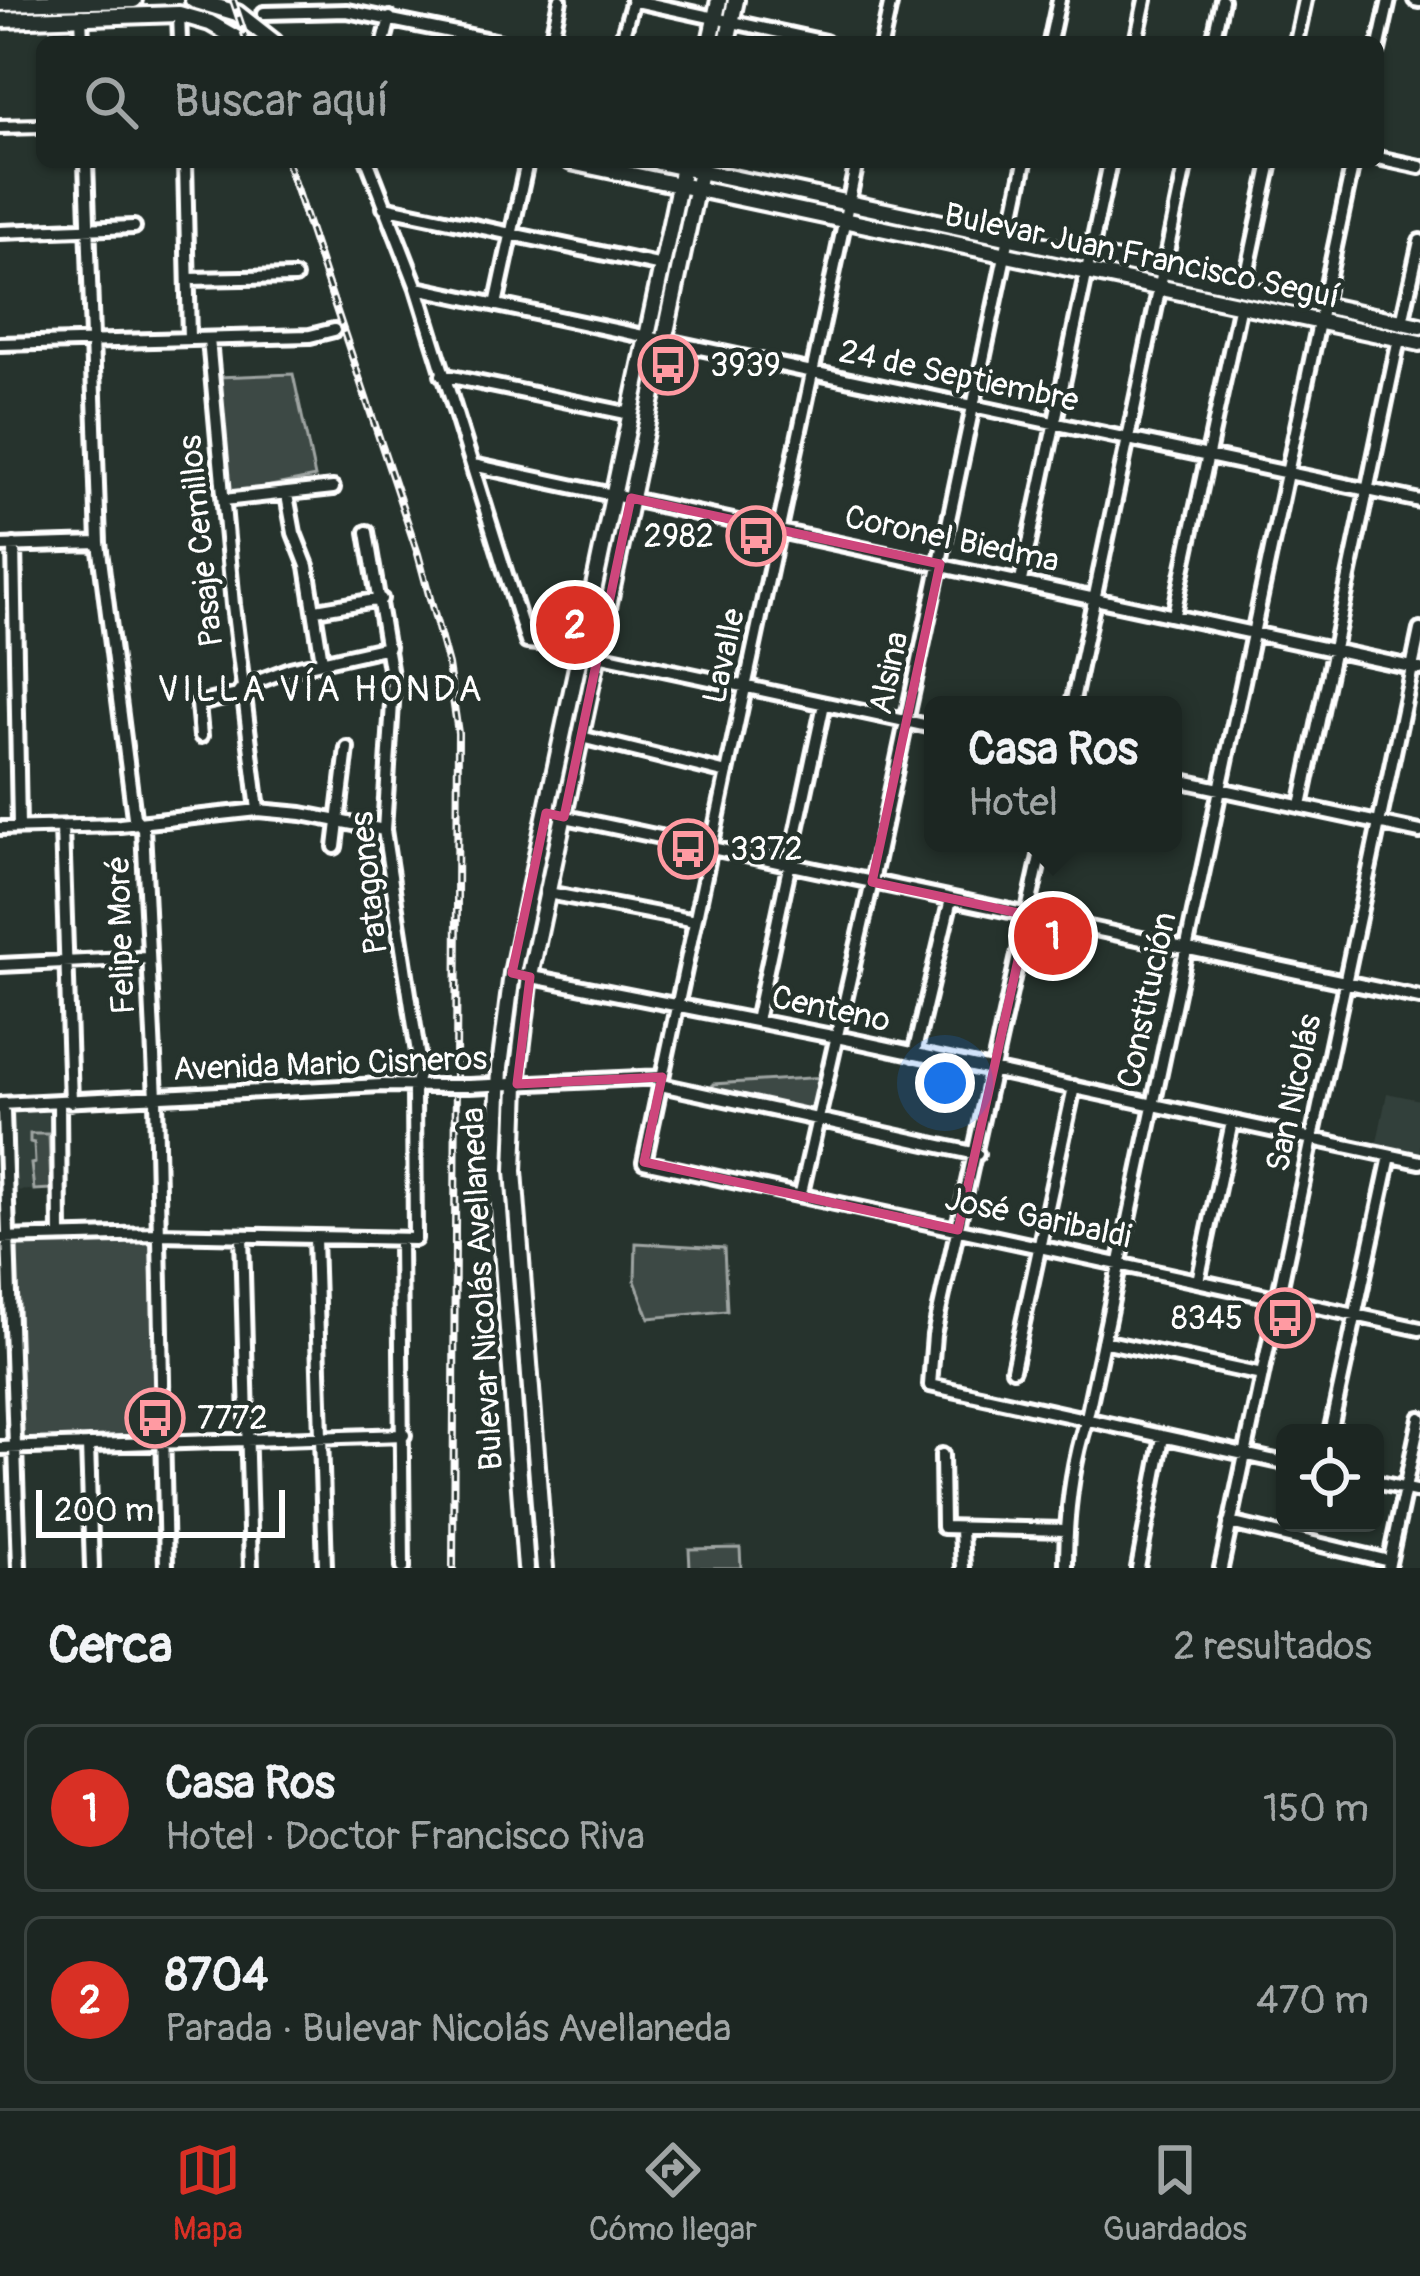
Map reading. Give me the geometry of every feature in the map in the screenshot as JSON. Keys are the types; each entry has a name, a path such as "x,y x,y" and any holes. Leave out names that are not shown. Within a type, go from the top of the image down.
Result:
{"main road":[{"path":"0,20 134,0"},
{"path":"194,0 237,13 266,36"},
{"path":"711,36 718,0"},
{"path":"728,36 736,0"},
{"path":"0,4 81,6 146,16 179,14 233,36"},
{"name":"Bulevar Juan Francisco Seguí","path":"599,168 1005,254 1164,271 1242,296 1321,313 1420,326"},
{"name":"Bulevar Nicolás Avellaneda","path":"526,1568 497,1199 499,1084 512,973 683,168"},
{"name":"Bulevar Nicolás Avellaneda","path":"545,1568 515,1201 517,1084 530,976 701,168"},
{"name":"Bulevar Juan Francisco Seguí","path":"705,168 1009,238 1161,287 1242,296"},
{"name":"Bulevar Juan Francisco Seguí","path":"1321,313 1420,343"}],"street":[{"path":"551,36 560,0"},
{"path":"623,36 633,0 797,36"},
{"path":"883,36 891,0"},
{"path":"1051,36 1059,0"},
{"path":"1137,36 1145,0"},
{"path":"1214,36 1222,0"},
{"path":"1297,36 1305,0"},
{"path":"1381,36 1389,0"},
{"path":"81,6 82,36"},
{"path":"264,13 347,11 472,36"},
{"path":"179,14 180,36"},
{"path":"386,36 390,18"},
{"path":"0,127 36,126"},
{"path":"1384,159 1420,167"},
{"name":"Felipe Moré","path":"86,168 99,543 136,824 143,828 156,1098 166,1568"},
{"path":"184,168 189,339"},
{"path":"370,168 417,288 526,643 581,647 598,655 924,725"},
{"path":"496,305 526,168"},
{"name":"Lavalle","path":"644,1162 856,168"},
{"name":"Alsina","path":"801,1193 872,882 1023,168"},
{"path":"1021,581 1109,168"},
{"path":"1074,696 1185,168"},
{"path":"1174,614 1269,168"},
{"name":"Constitución","path":"1066,1568 1076,1456 1352,168"},
{"path":"384,207 662,266"},
{"path":"0,232 134,227"},
{"path":"1402,322 1420,241"},
{"path":"188,280 295,277"},
{"name":"24 de Septiembre","path":"417,288 1420,501"},
{"path":"0,344 310,336 334,330"},
{"name":"Pasaje Cemillos","path":"209,339 258,811"},
{"path":"1300,806 1399,339"},
{"path":"442,375 631,414"},
{"name":"Coronel Biedma","path":"473,465 1416,668"},
{"path":"224,500 333,488"},
{"path":"286,495 316,610 322,661"},
{"name":"Patagones","path":"367,532 388,647 393,718 384,830 420,1066 415,1085 415,1239 400,1240"},
{"path":"19,827 7,546 99,543"},
{"path":"316,610 381,599"},
{"name":"San Nicolás","path":"1221,1568 1378,823 1416,668 1420,630"},
{"path":"201,736 198,704 236,695 243,686 322,661 388,647"},
{"path":"756,1021 824,704"},
{"path":"581,737 727,773"},
{"path":"335,847 347,748"},
{"path":"1182,781 1420,832"},
{"path":"0,828 136,824 258,811 384,830"},
{"path":"546,813 1420,998"},
{"path":"60,1236 66,962 62,827"},
{"path":"1041,852 934,1335 930,1385 1276,1461"},
{"path":"548,892 695,921"},
{"path":"914,1054 951,899"},
{"path":"0,965 148,958"},
{"name":"Centeno","path":"512,973 1420,1162"},
{"name":"Avenida Mario Cisneros","path":"0,1105 415,1085 662,1081 977,1154"},
{"path":"1013,1370 1073,1087"},
{"path":"0,1105 4,1112 4,1238 19,1568"},
{"path":"1198,1280 1232,1122"},
{"path":"1332,1424 1390,1156"},
{"name":"José Garibaldi","path":"644,1162 1420,1329"},
{"path":"4,1238 158,1234 400,1240 403,1568"},
{"path":"242,1236 250,1568"},
{"path":"315,1238 325,1568"},
{"path":"1103,1341 1262,1375"},
{"path":"1230,1522 1389,1565 1420,1418"},
{"path":"0,1448 404,1435"},
{"path":"1138,1568 1162,1437"},
{"path":"88,1445 92,1568"},
{"path":"942,1455 943,1527 1066,1530"},
{"path":"1384,1484 1420,1492"},
{"path":"961,1530 963,1568"}],"highlighted area":[{"path":"631,498 940,564 872,882 1028,915 958,1230 644,1162 662,1077 517,1084 530,977 512,973 546,813 564,817"}],"shaded area":[{"path":"599,168 686,168 1420,326 1420,343"},
{"path":"293,374 315,477 231,494 218,377"},
{"path":"825,1077 819,1107 812,1111 712,1091 713,1084"},
{"path":"1387,1093 1420,1100 1420,1156 1376,1147"},
{"path":"53,1109 56,1189 10,1191 11,1112"},
{"path":"30,1134 49,1134 51,1189 34,1190"},
{"path":"158,1234 163,1442 15,1447 9,1237"},
{"path":"636,1243 724,1248 727,1311 649,1318 635,1281"},
{"path":"740,1548 741,1568 690,1568 689,1549"}],"railway":[{"path":"233,0 245,36"},
{"path":"289,168 418,554 448,665 458,733 453,1568"}],"place":[{"name":"3939","path":"668,365"},
{"name":"2982","path":"756,536"},
{"name":"8704","path":"575,625"},
{"name":"3372","path":"688,849"},
{"name":"Casa Ros","path":"1053,936"},
{"name":"8345","path":"1285,1318"},
{"name":"7772","path":"155,1418"}],"district":[{"name":"VILLA VÍA HONDA","path":"321,689"}]}
